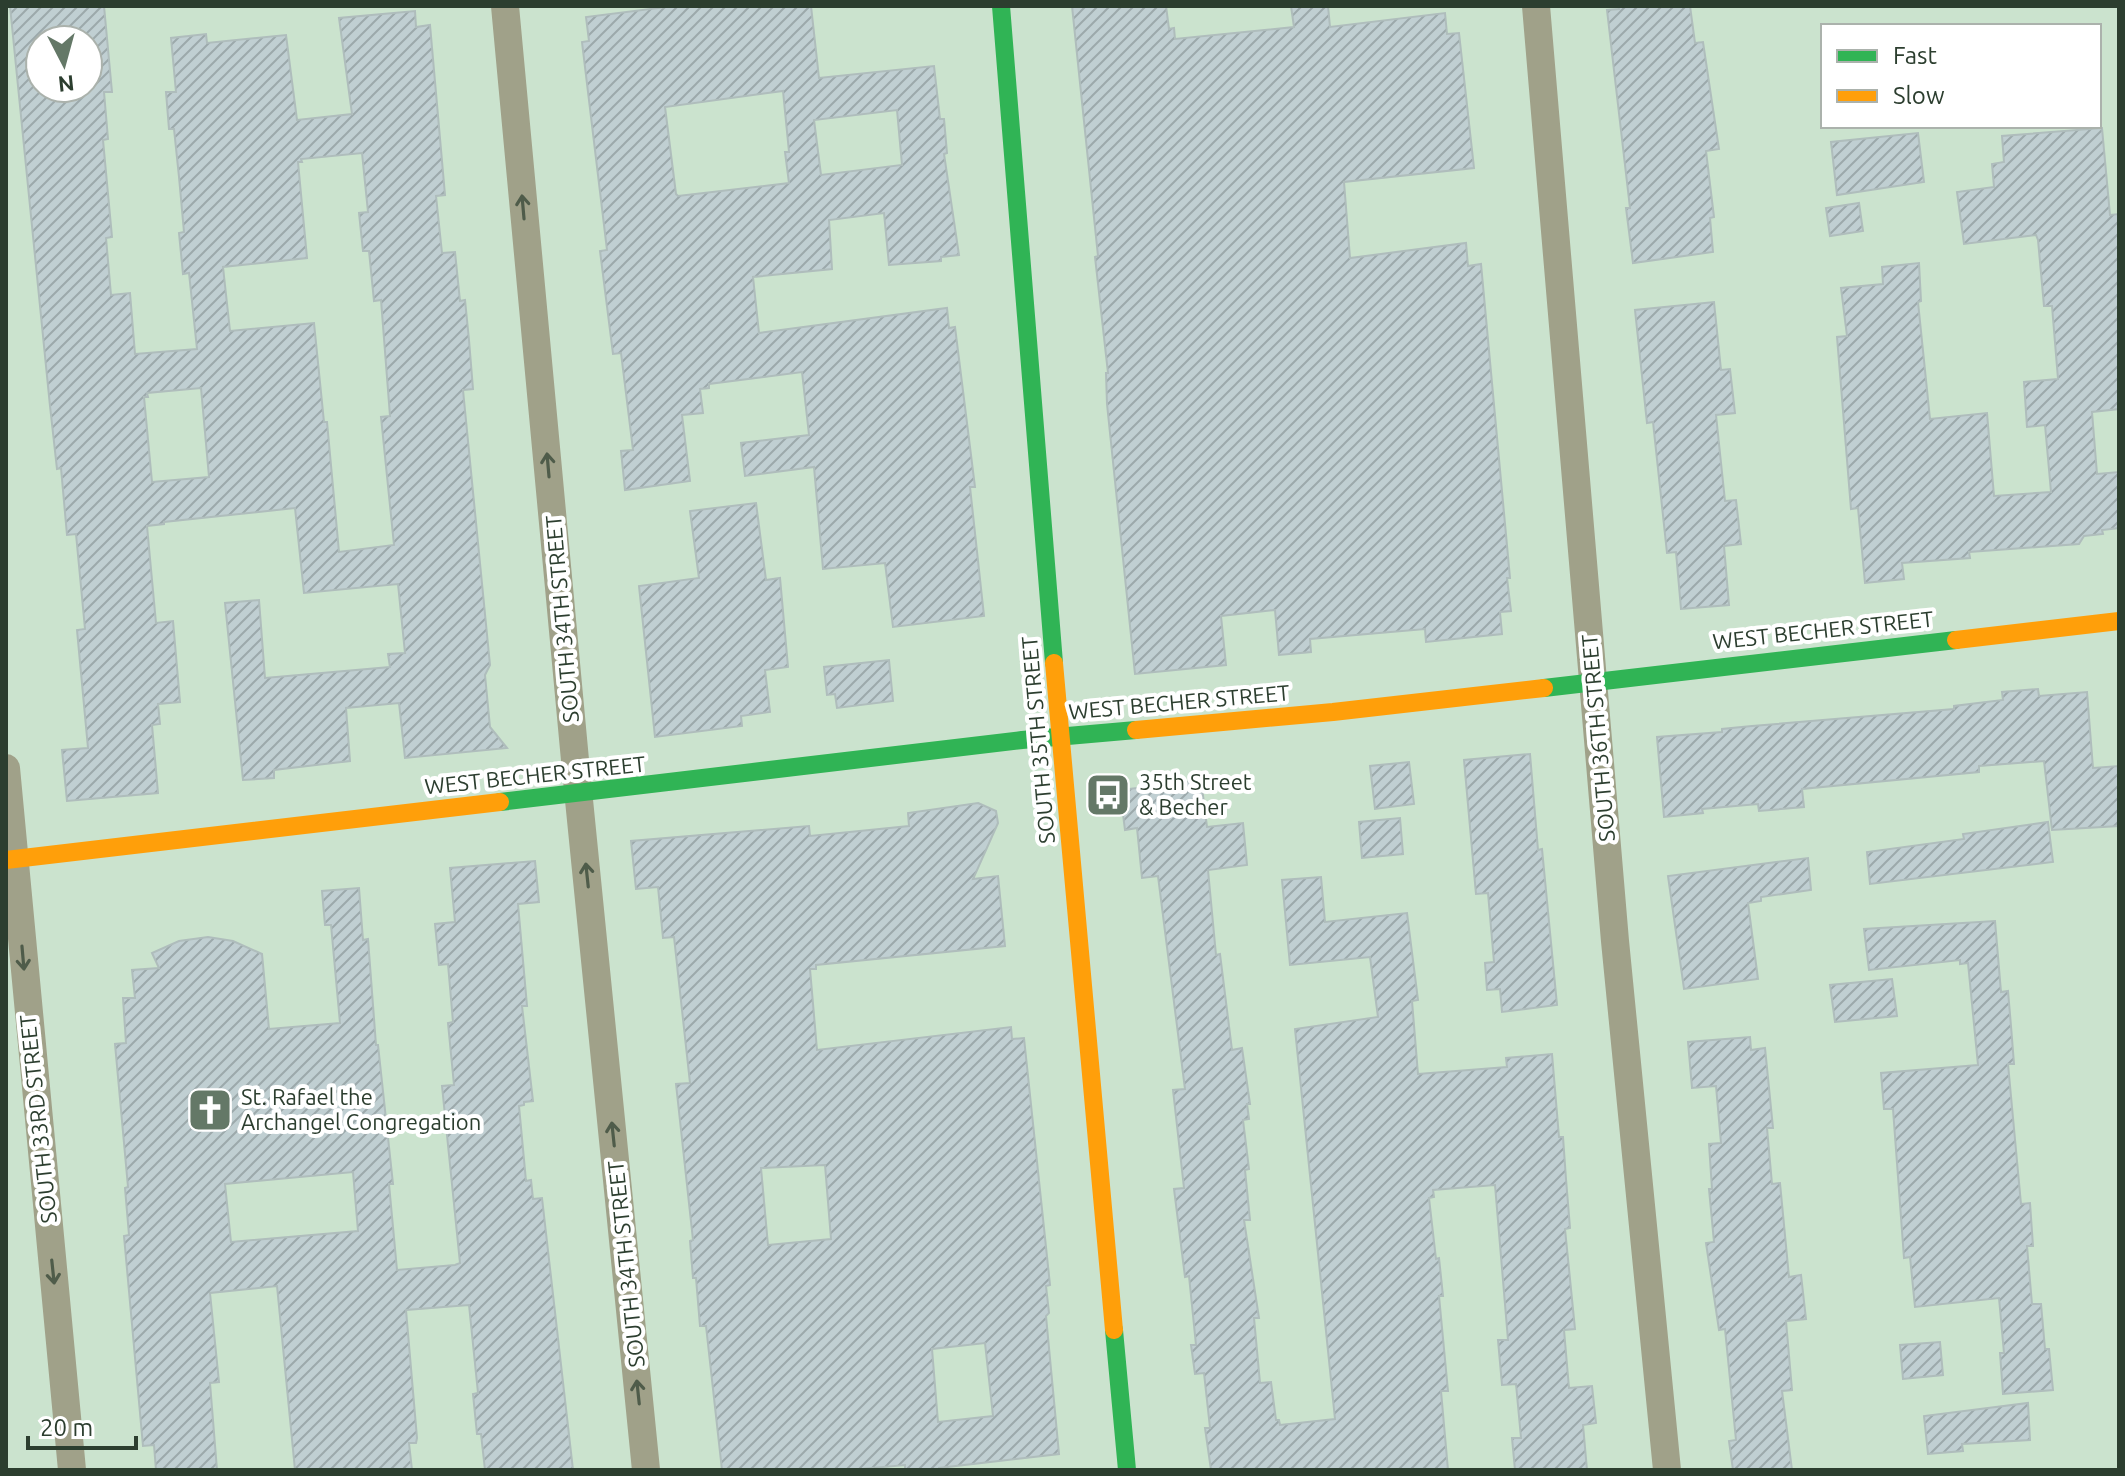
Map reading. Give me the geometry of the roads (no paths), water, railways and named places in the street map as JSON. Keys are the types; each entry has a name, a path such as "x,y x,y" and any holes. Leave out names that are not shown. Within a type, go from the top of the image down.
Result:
{"street":[{"name":"SOUTH 34TH STREET","path":"505,6 646,1470"},
{"name":"SOUTH 35TH STREET","path":"1001,6 1060,737 1127,1470"},
{"name":"SOUTH 36TH STREET","path":"1536,6 1615,941 1667,1470"},
{"name":"WEST BECHER STREET","path":"10,860 1060,737 1333,712 2119,621"},
{"name":"SOUTH 33RD STREET","path":"6,768 10,860 72,1470"}],"place":[{"name":"35th Street & Becher","path":"1108,795"},
{"name":"St. Rafael the Archangel Congregation","path":"210,1110"}]}
